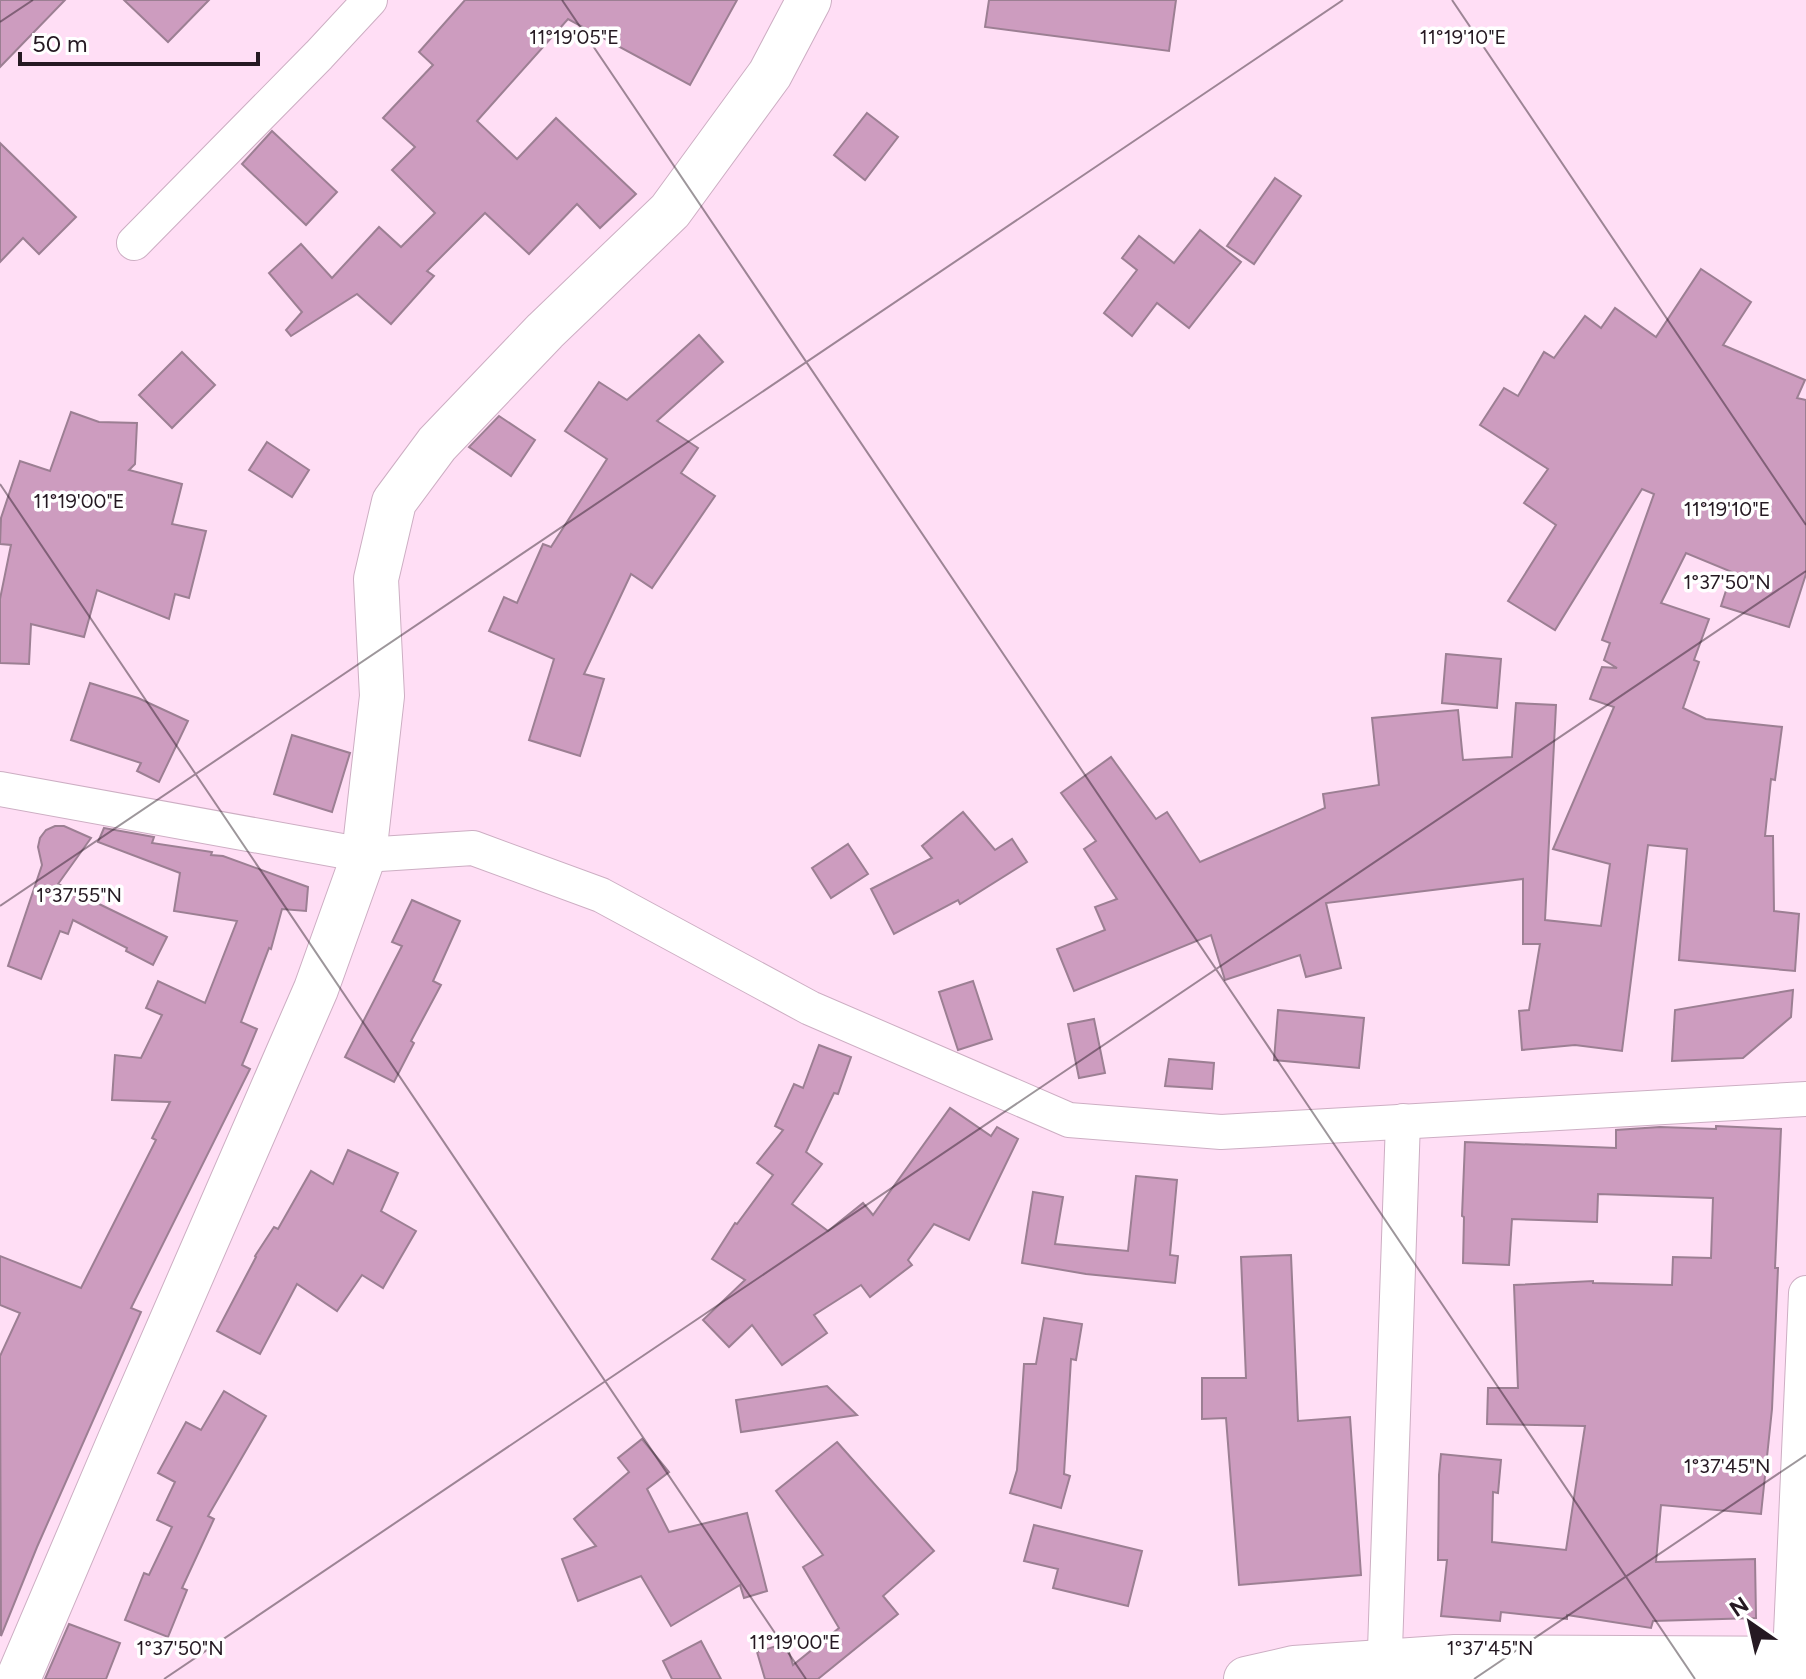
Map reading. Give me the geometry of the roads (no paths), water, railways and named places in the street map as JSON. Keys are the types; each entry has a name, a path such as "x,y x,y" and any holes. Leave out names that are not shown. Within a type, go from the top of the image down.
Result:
{"street":[{"path":"134,243 370,0"},
{"path":"18,1679 316,989 364,855 382,696 376,579 394,502 448,433 545,331 670,211 770,74 809,0"},
{"path":"0,789 364,855 473,848 601,895 810,1008 1069,1120 1221,1132 1806,1099"},
{"path":"1385,1670 1403,1121"},
{"path":"1246,1679 1294,1668 1385,1670 1455,1657 1795,1665 1806,1293"}]}
